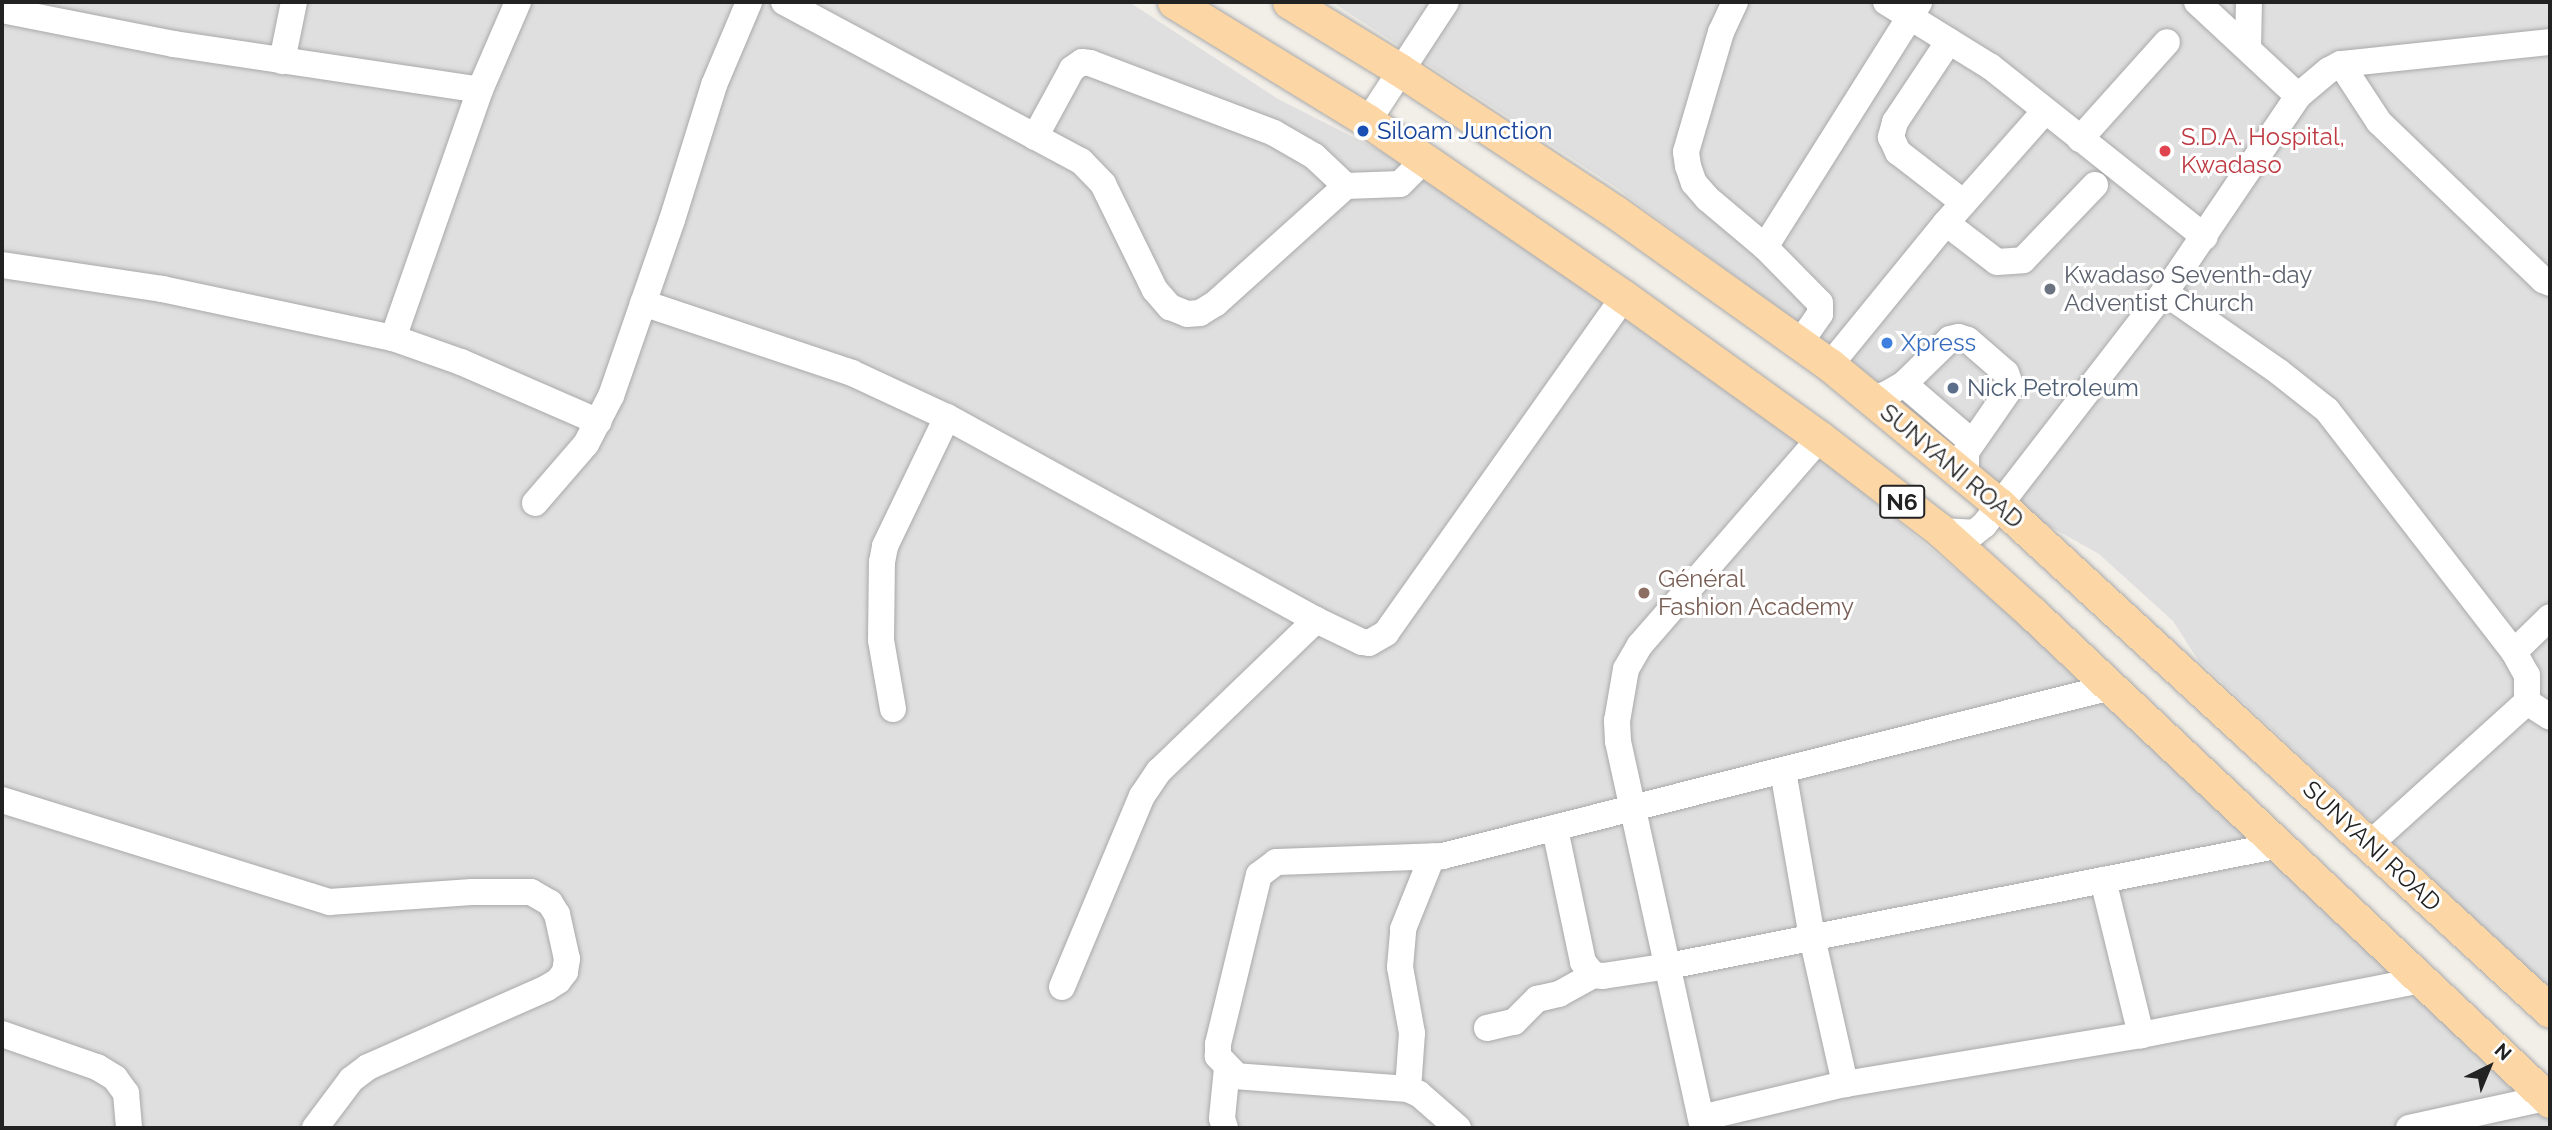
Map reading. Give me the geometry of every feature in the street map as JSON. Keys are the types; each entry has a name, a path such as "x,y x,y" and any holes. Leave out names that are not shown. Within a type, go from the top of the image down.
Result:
{"main road":[{"name":"N6","path":"1174,2 1368,121 1820,438 1941,531 2280,845 2548,1100"},
{"name":"SUNYANI ROAD","path":"1289,2 1400,70 1614,211 1830,365 2000,505 2550,1011"}],"street":[{"path":"282,61 294,2"},
{"path":"393,338 480,90 518,2"},
{"path":"535,503 586,444 599,422 643,303 714,85 749,2"},
{"path":"784,2 1093,171 1103,184 1155,290 1170,307 1187,314 1200,313 1216,303 1346,186 1400,184 1424,160"},
{"path":"1368,121 1446,2"},
{"path":"1714,2 1721,32"},
{"path":"1735,2 1721,32 1686,152 1688,166 1694,183 1708,199 1765,247 1820,303 1820,314 1800,343"},
{"path":"1886,2 1914,10 1949,41 1991,67 2205,237"},
{"path":"2197,2 2298,96"},
{"path":"2248,48 2249,2"},
{"path":"2,10 282,61 480,90"},
{"path":"1765,247 1914,10"},
{"path":"1949,41 1895,122 1891,137 1898,152 1964,203"},
{"path":"2080,139 2167,42"},
{"path":"1941,531 1973,533 1984,525 2205,237 2298,96 2341,64 2550,42"},
{"path":"1035,137 1072,69 1082,62 1090,62 1274,132 1314,156 1346,186"},
{"path":"2341,64 2379,122 2392,136 2543,280 2550,283"},
{"path":"1830,365 1946,223 2045,111"},
{"path":"1946,223 1997,261 2023,260 2095,185"},
{"path":"2,265 162,289 393,338 461,362 599,422"},
{"path":"2164,292 2279,372 2328,410 2514,652 2527,675 2527,702 2370,844"},
{"path":"643,303 852,373 947,417 1316,620 1369,643 1386,633 1624,298"},
{"path":"1871,398 1885,395 1904,384 1944,344 1959,337 1968,340 2006,373 2011,387 1972,442 1964,463 1966,476"},
{"path":"1904,384 1972,442"},
{"path":"893,709 881,640 882,562 885,546 947,417"},
{"path":"1820,438 1630,659 1617,721 1618,741 1670,966 1702,1123 1845,1084 2141,1035 2422,980"},
{"path":"2514,652 2550,617"},
{"path":"1062,987 1142,796 1159,771 1316,620"},
{"path":"1458,1128 1419,1094 1408,1088 1237,1076 1218,1056 1218,1044 1259,875 1276,862 1432,857 1633,810 2111,687"},
{"path":"2527,702 2550,718"},
{"path":"1783,771 1812,937 1845,1084"},
{"path":"2,800 329,902 472,891 531,892 550,903 557,914 567,958 565,972 558,981 368,1067 351,1080 316,1128"},
{"path":"1555,829 1583,962 1593,975"},
{"path":"1487,1028 1514,1022 1537,999 1559,994 1593,975 1670,966 2280,845"},
{"path":"1408,1088 1412,1032 1400,967 1403,929 1432,857"},
{"path":"2103,880 2141,1035"},
{"path":"2,1034 97,1067 115,1078 126,1093 129,1128"},
{"path":"1225,1128 1222,1118 1227,1068"},
{"path":"2409,1128 2548,1100"}],"shaded area":[{"path":"2,2 1129,2 1278,99 1440,181 1827,462 2010,615 2132,731 2268,849 2550,1114 2550,1128 2,1128"},
{"path":"1332,2 2550,2 2550,989 2198,660 2173,621 2099,554 2042,522 1791,318 1614,186"}],"place":[{"name":"Siloam Junction","path":"1363,131"},
{"name":"S.D.A. Hospital, Kwadaso","path":"2165,151"},
{"name":"Kwadaso Seventh-day Adventist Church","path":"2050,289"},
{"name":"Xpress","path":"1887,343"},
{"name":"Nick Petroleum","path":"1953,388"},
{"name":"Général Fashion Academy","path":"1644,593"}]}
